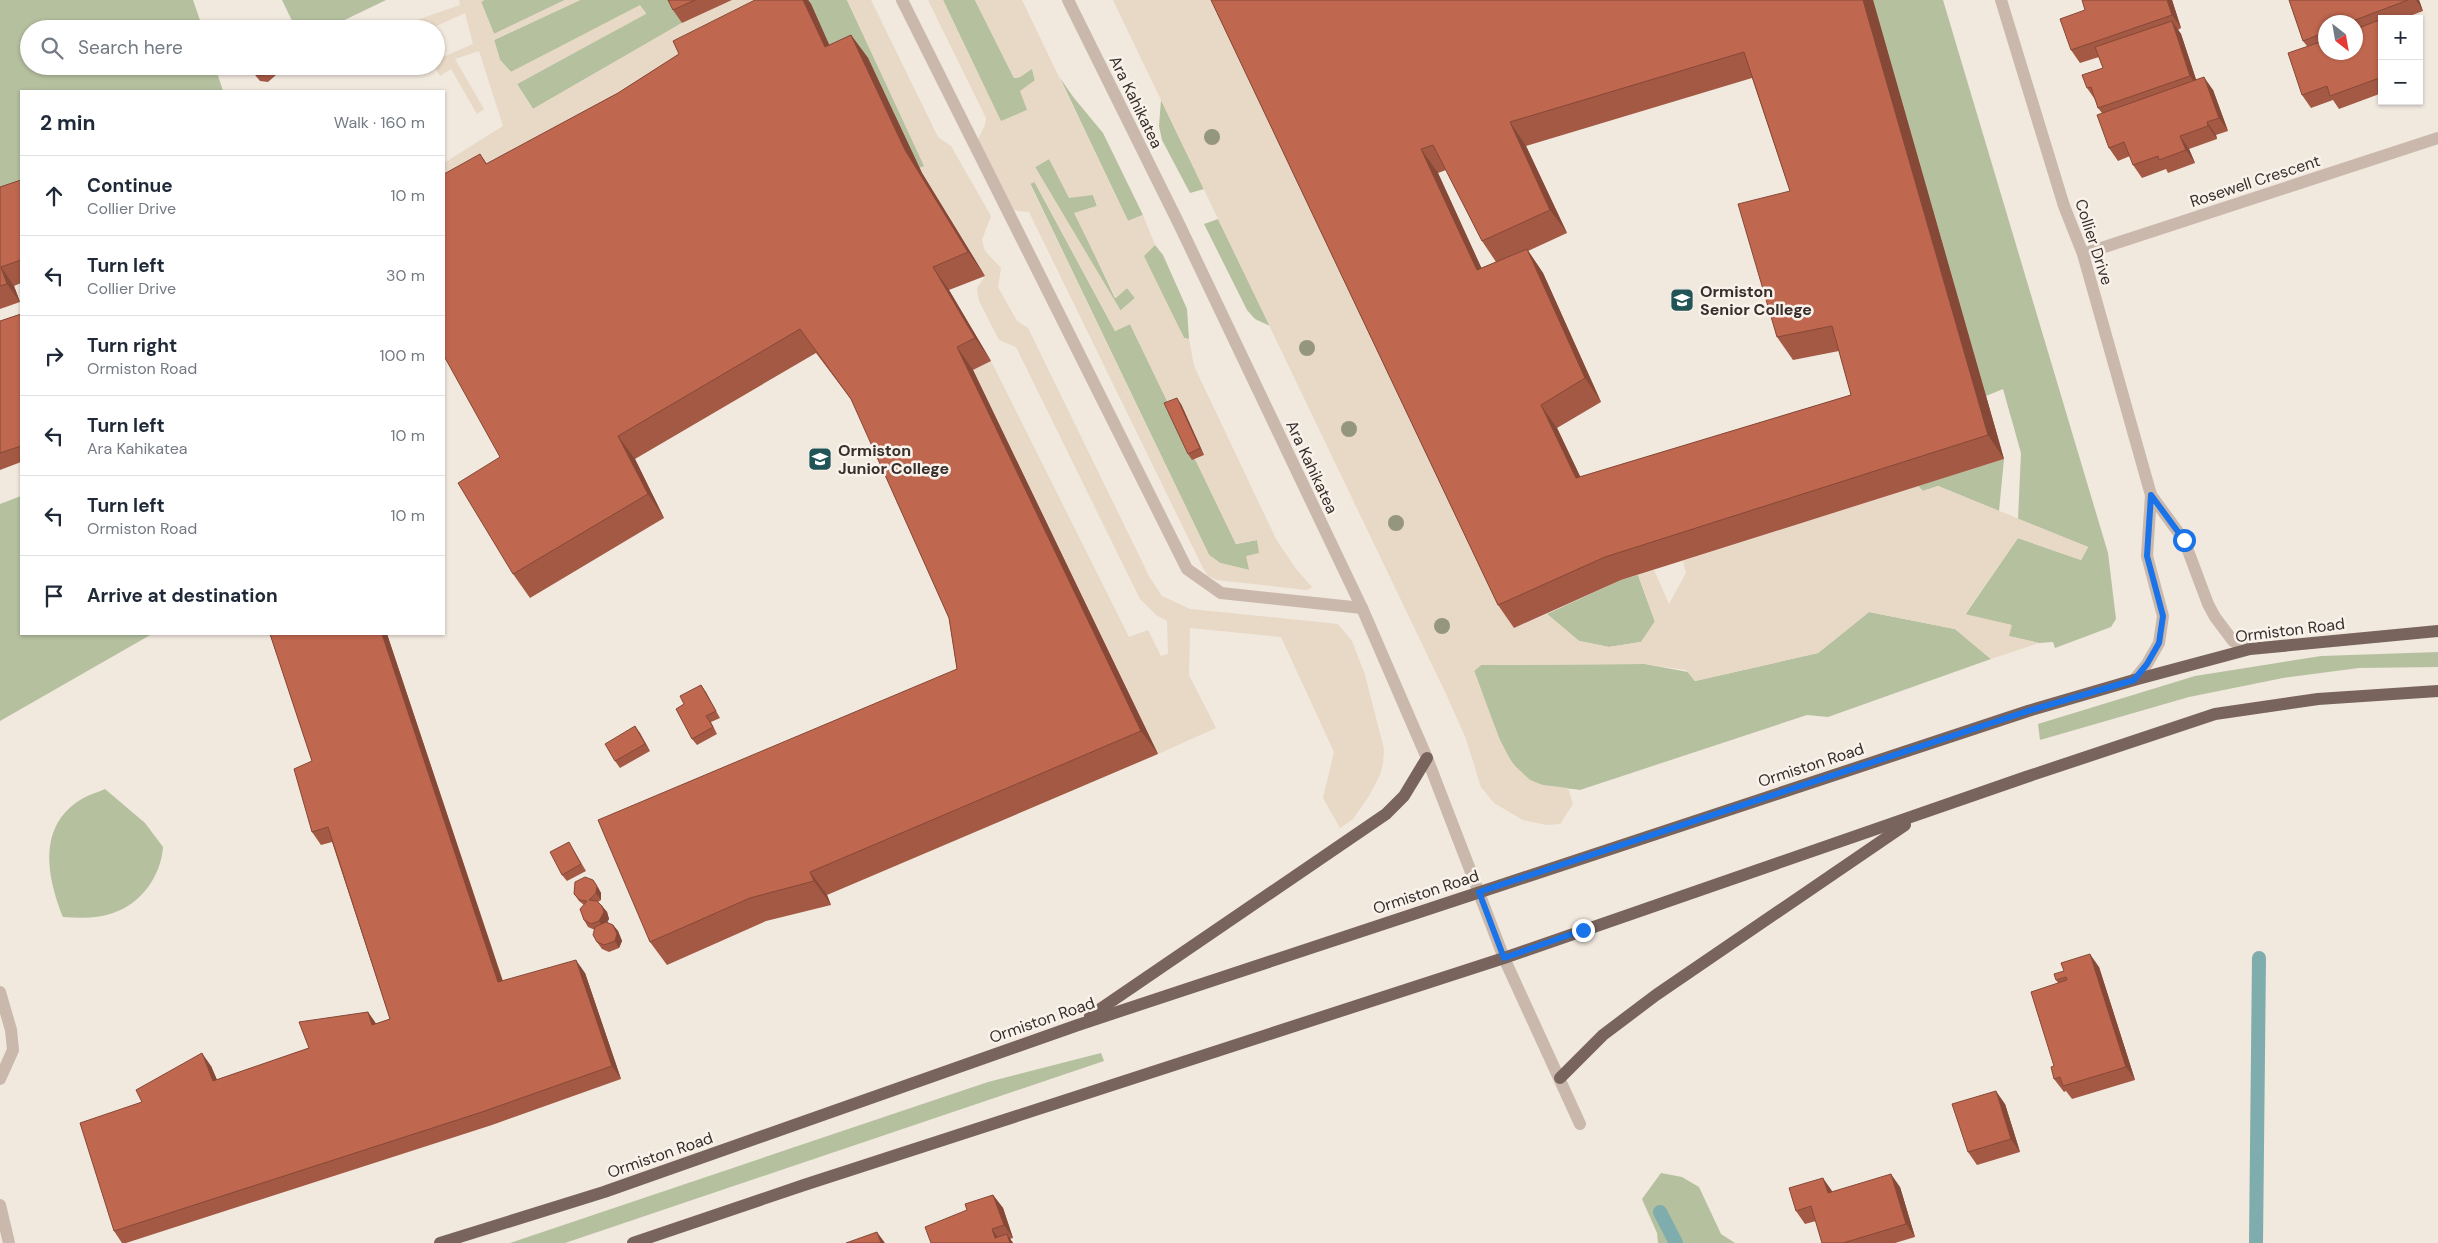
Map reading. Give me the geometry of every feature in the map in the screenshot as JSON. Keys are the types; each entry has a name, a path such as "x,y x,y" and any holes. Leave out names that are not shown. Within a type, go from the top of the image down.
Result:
{"main road":[{"name":"Ormiston Road","path":"440,1243 604,1192 1078,1025 2018,714 2250,649 2438,630"},
{"path":"633,1243 804,1185 1504,958 2215,714 2318,699 2438,691"},
{"path":"1078,1025 1386,814 1404,796 1427,758"},
{"path":"1560,1078 1603,1035 1656,995 1919,815"}],"street":[{"path":"902,0 1187,569 1221,594 1362,608"},
{"name":"Ara Kahikatea","path":"1068,0 1178,222 1362,608 1427,758 1504,958 1580,1124"},
{"name":"Collier Drive","path":"2001,0 2064,206 2083,254 2151,495 2147,556 2163,616 2159,643 2147,664 2134,680"},
{"name":"Rosewell Crescent","path":"2083,254 2438,138"},
{"name":"Collier Drive","path":"2151,495 2184,540 2208,604 2216,617 2233,641 2250,649"},
{"path":"0,992 11,1030 13,1050 0,1079"},
{"path":"0,1205 10,1242"}],"green space":[{"path":"0,0 193,0 200,20 20,20 20,75 218,75 223,90 20,90 20,188 0,195"},
{"path":"282,0 386,0 345,20 292,20"},
{"path":"484,0 565,0 494,34 481,2"},
{"path":"580,0 673,0 682,23 533,109 517,84 646,13 640,6 511,72 500,60 494,40"},
{"path":"780,0 847,0 925,167 919,168 841,71"},
{"path":"943,0 975,0 1014,78 1020,77 1032,68 1035,81 1027,110 1001,122"},
{"path":"1873,0 1943,0 2108,553 2116,619 2111,627 2055,648 2053,642 2039,643 2008,636 2011,625 1965,615 2018,538 2081,560 2088,547 2018,519 2021,453 2003,389 1986,396"},
{"path":"1060,78 1103,133 1143,215 1128,221"},
{"path":"1161,100 1204,189 1190,193 1162,140 1159,126"},
{"path":"1049,159 1093,195 1097,206 1075,213 1115,298 1127,288 1135,298 1120,311 1035,167"},
{"path":"1034,181 1115,331 1130,324 1236,544 1257,540 1260,553 1249,570 1220,563 1209,555 1030,183"},
{"path":"1218,219 1270,326 1255,319 1247,310 1204,224"},
{"path":"1155,245 1163,255 1187,309 1189,339 1184,338 1143,256"},
{"path":"2004,459 1999,511 1938,486 1923,491 1918,486"},
{"path":"20,496 20,635 150,635 0,721 0,504"},
{"path":"1638,575 1655,622 1641,642 1609,647 1579,641 1547,614 1621,580"},
{"path":"1869,612 1955,629 1991,659 1828,717 1807,715 1580,790 1536,783 1530,780 1510,760 1496,730 1474,671 1481,665 1645,664 1688,672 1695,681 1818,653"},
{"path":"2438,652 2438,667 2359,668 2283,678 2189,697 2040,740 2038,724 2195,676 2321,656"},
{"path":"105,789 145,823 163,847 158,868 148,888 141,896 123,909 95,917 63,917 50,871 51,841 56,826 64,813 80,800"},
{"path":"1101,1053 1104,1061 565,1243 510,1243 988,1082"},
{"path":"1661,1173 1682,1177 1699,1187 1721,1234 1735,1243 1658,1243 1657,1233 1642,1199"}],"shaded area":[{"path":"459,0 484,0 481,2 494,34 565,0 580,0 494,40 500,60 511,72 640,5 646,14 517,84 533,109 682,23 732,0 780,0 700,59 445,206 445,162 503,126 479,51 455,59 484,109 477,114 451,69 445,73 445,56 473,44 465,13 445,22 445,20 417,20 460,5"},
{"path":"847,0 871,0 938,137 951,146 991,216 982,240 985,251 1001,268 998,287 1017,321 1028,328 1150,578 1162,596 1190,609 1338,624 1352,641 1365,675 1384,749 1380,775 1369,796 1353,819 1340,828 1323,798 1334,752 1281,637 1190,628 1189,675 1216,728 1158,754 973,370 991,361 1129,637 1148,630 1161,656 1168,654 1167,621 1156,615 1140,599 1016,347 999,340 979,301 977,288 985,276 919,168 924,166"},
{"path":"928,0 943,0 1001,121 1027,110 1020,91 1035,80 1032,69 1020,77 1014,78 975,0 1022,0 1128,221 1143,215 1155,245 1144,256 1184,338 1189,339 1194,366 1276,539 1296,569 1312,587 1307,590 1217,580 1208,576 1029,212 1012,210 978,139 985,125 986,118","holes":["1049,159 1069,198 1093,195 1097,206 1074,213 1116,298 1127,288 1135,298 1121,311 1035,167","1035,182 1115,331 1130,324 1236,544 1257,540 1259,553 1246,556 1249,570 1220,563 1209,555 1030,184"]},
{"path":"1113,0 1224,0 1514,628 1547,614 1579,641 1609,647 1641,642 1655,621 1638,575 1654,570 1669,604 1686,573 1683,561 1918,486 1923,491 1938,486 2088,547 2081,560 2018,538 1965,614 2012,625 2009,636 2039,643 1991,659 1955,629 1869,612 1818,653 1695,681 1686,670 1645,664 1481,665 1474,671 1500,740 1512,763 1530,780 1543,785 1568,788 1573,804 1560,824 1547,825 1523,820 1494,803 1481,787 1466,739 1447,696"}],"building":[{"path":"668,0 695,0 673,10"},
{"path":"755,0 803,0 825,47 851,35 905,150 968,252 933,267 975,338 957,347 1141,731 810,872 814,881 750,898 650,942 598,820 957,669 949,618 851,399 800,329 618,436 648,494 513,574 458,483 500,457 445,358 445,173 480,154 486,164 618,93 679,54 673,41"},
{"path":"1211,0 1863,0 1988,435 1605,557 1498,605","holes":["1744,52 1790,191 1738,204 1777,337 1832,326 1851,395 1576,478 1541,405 1585,378 1527,249 1477,270 1421,149 1433,145 1482,241 1550,210 1510,122"]},
{"path":"2082,0 2167,0 2172,15 2071,50 2060,19 2085,10"},
{"path":"2289,0 2408,0 2363,17 2363,15 2318,15 2318,35 2303,41"},
{"path":"2172,21 2190,76 2098,108 2091,87 2087,88 2082,75 2103,68 2095,47"},
{"path":"2378,21 2378,78 2330,96 2327,86 2302,95 2288,53 2318,43 2318,60 2363,60 2363,26"},
{"path":"2204,77 2219,118 2207,122 2208,126 2180,136 2186,150 2159,160 2158,156 2133,165 2124,142 2109,148 2097,115"},
{"path":"20,180 20,260 1,267 7,284 0,286 0,187"},
{"path":"20,314 20,446 0,453 0,321"},
{"path":"1177,398 1200,448 1188,454 1164,403"},
{"path":"270,635 382,635 498,982 576,960 612,1066 482,1112 114,1231 80,1123 142,1102 136,1090 202,1053 213,1081 309,1048 299,1022 368,1012 372,1025 390,1019 328,827 312,832 294,769 312,761"},
{"path":"701,685 716,711 706,716 713,727 692,739 676,709 684,704 680,696"},
{"path":"635,726 645,744 615,761 605,744"},
{"path":"569,842 581,864 562,875 550,852"},
{"path":"585,877 593,880 597,886 596,893 589,900 597,901 602,906 604,912 599,921 591,924 584,920 580,909 587,901 580,900 574,894 575,882"},
{"path":"606,922 613,925 617,934 615,941 604,945 597,942 593,935 595,927"},
{"path":"2090,954 2126,1067 2063,1086 2060,1077 2054,1079 2051,1067 2054,1066 2031,992 2067,980 2066,977 2056,980 2054,974 2064,971 2061,963"},
{"path":"1996,1091 2011,1139 1968,1152 1952,1104"},
{"path":"1891,1174 1906,1224 1843,1243 1822,1243 1811,1206 1796,1211 1789,1188 1823,1178 1828,1193"},
{"path":"993,1195 1004,1225 992,1229 995,1238 1007,1234 1010,1243 931,1243 925,1227 967,1210 965,1204"},
{"path":"877,1232 881,1243 846,1243"}],"waterway":[{"path":"2256,1243 2259,958"},
{"path":"1660,1212 1676,1243"}],"place":[{"name":"Ormiston Senior College","path":"1682,300"},
{"name":"Ormiston Junior College","path":"820,459"}],"route":[{"path":"1583,930 1504,958 1479,892 2028,711 2134,680 2147,664 2159,643 2163,616 2147,556 2151,495 2184,540"}]}
